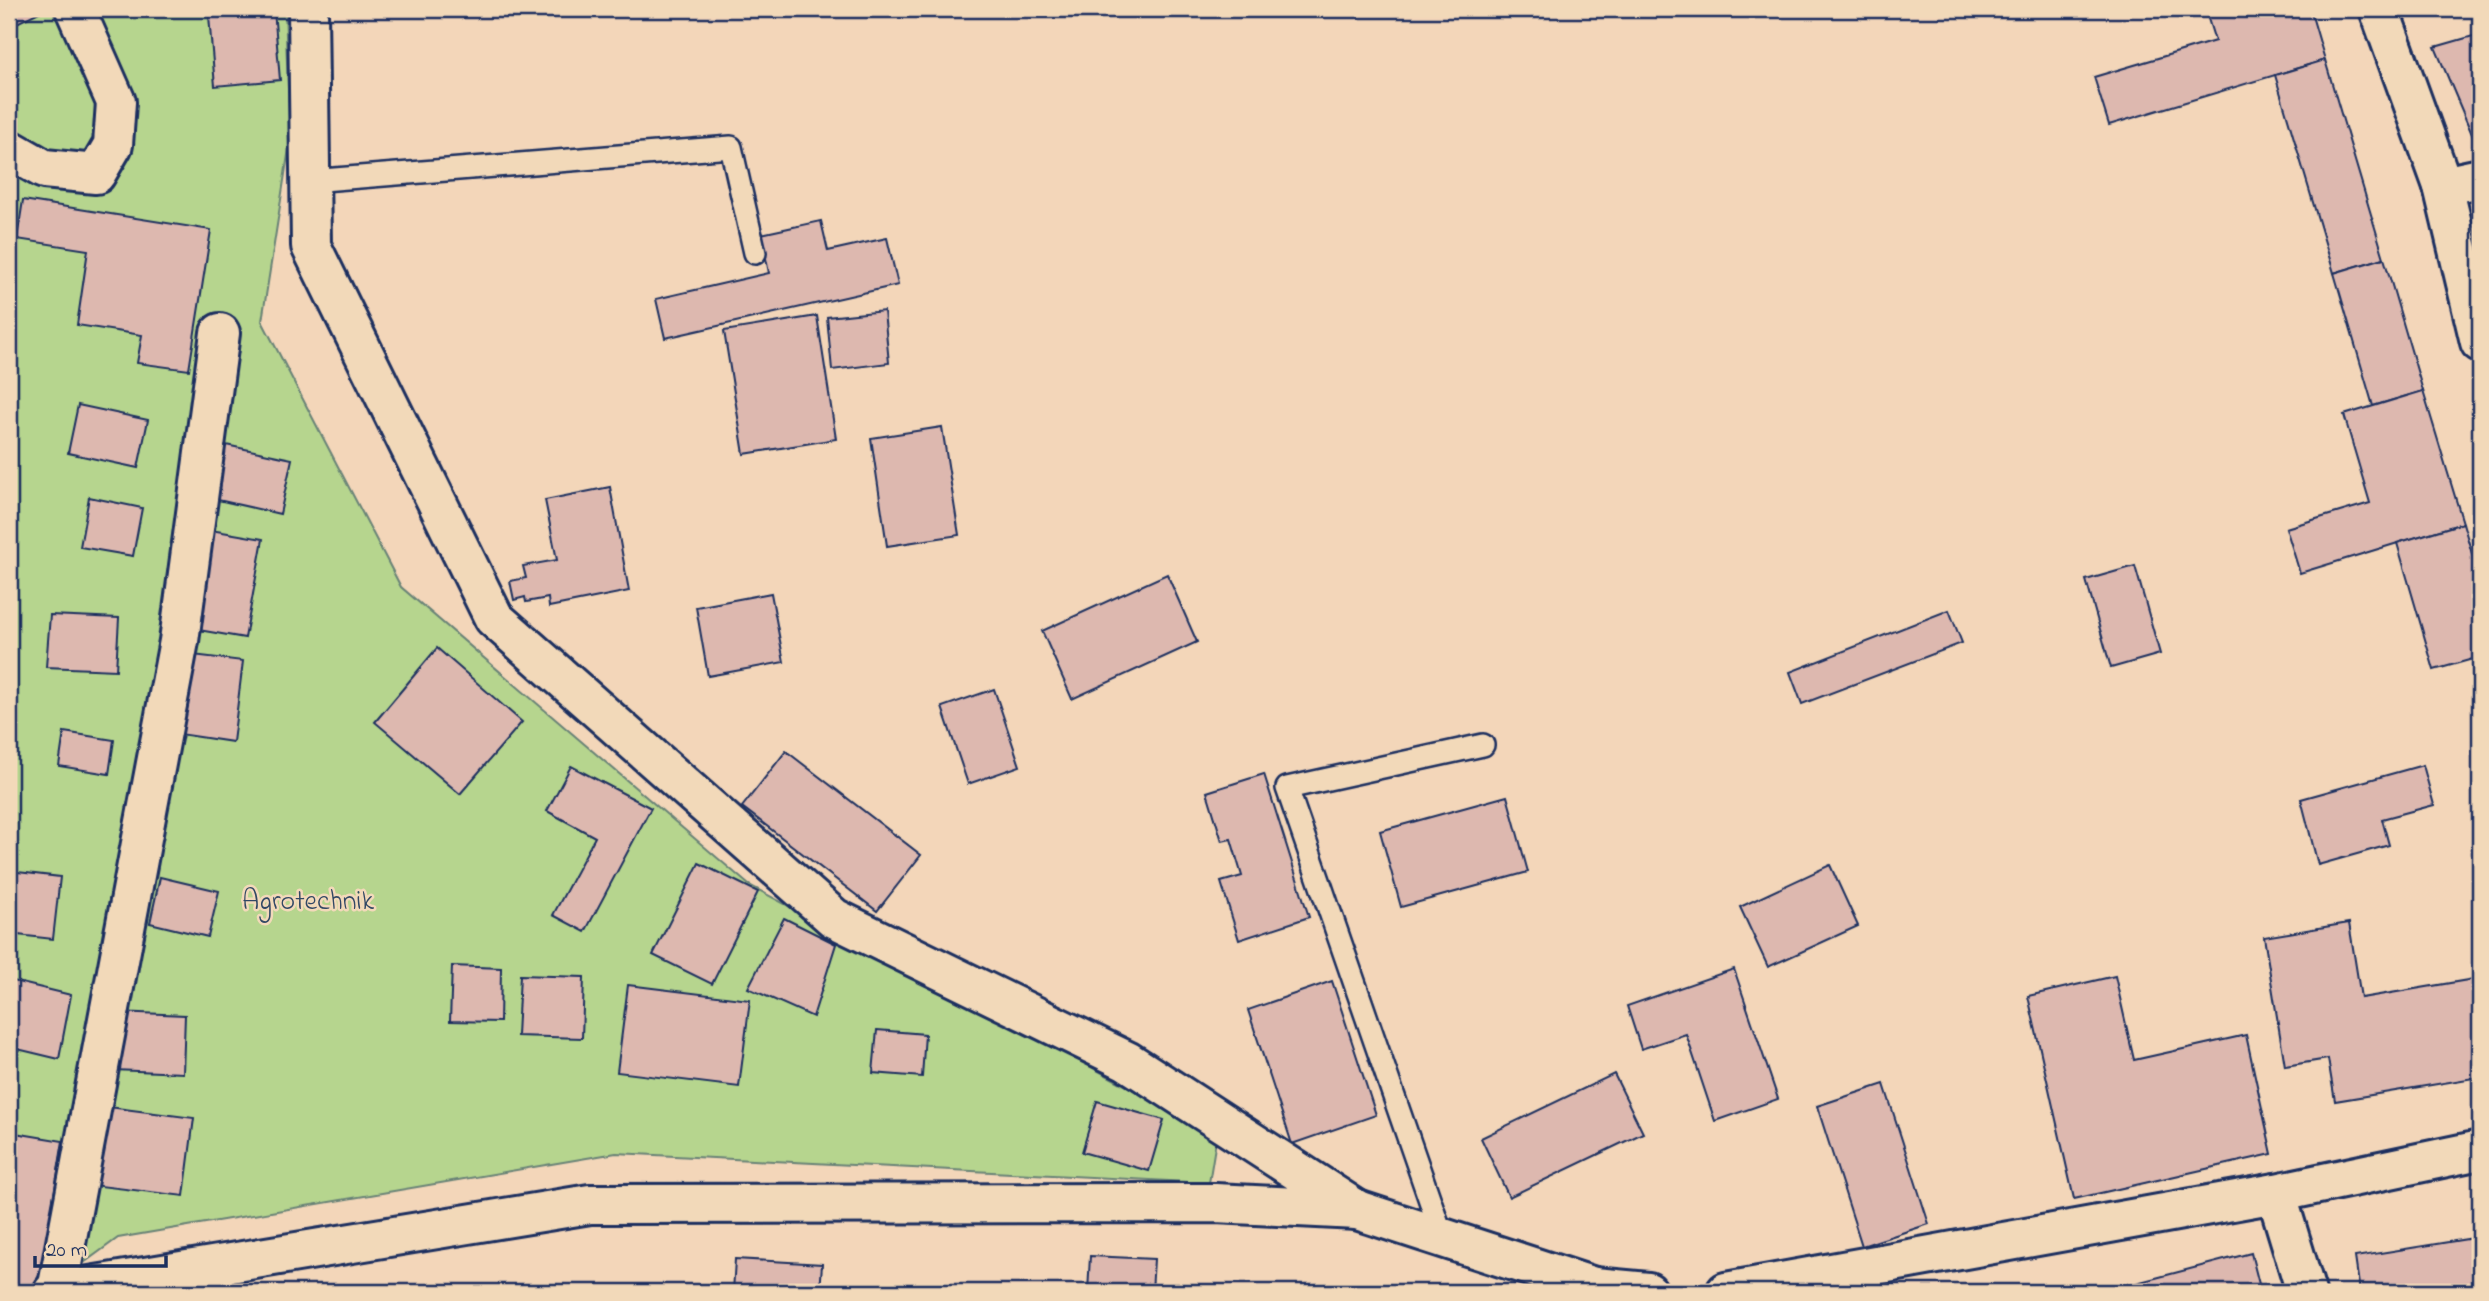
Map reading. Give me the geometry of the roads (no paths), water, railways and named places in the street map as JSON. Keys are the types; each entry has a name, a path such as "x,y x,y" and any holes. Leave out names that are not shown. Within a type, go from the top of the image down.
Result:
{"street":[{"path":"9,149 44,169 96,174 113,145 117,102 75,9"},
{"path":"308,9 311,246 494,618 834,918 1126,1061 1357,1210 1443,1238 1582,1290 1648,1292"},
{"path":"2379,9 2443,186 2480,342"},
{"path":"2443,186 2480,178"},
{"path":"220,333 179,641 55,1292 590,1204 1215,1203 1357,1210"},
{"path":"1726,1292 2276,1193 2480,1150"},
{"path":"2276,1193 2306,1292"}],"lane":[{"path":"310,181 731,147 755,253"},
{"path":"1443,1238 1287,788 1483,745"}],"park label":[{"name":"Agrotechnik","path":"308,902"}]}
